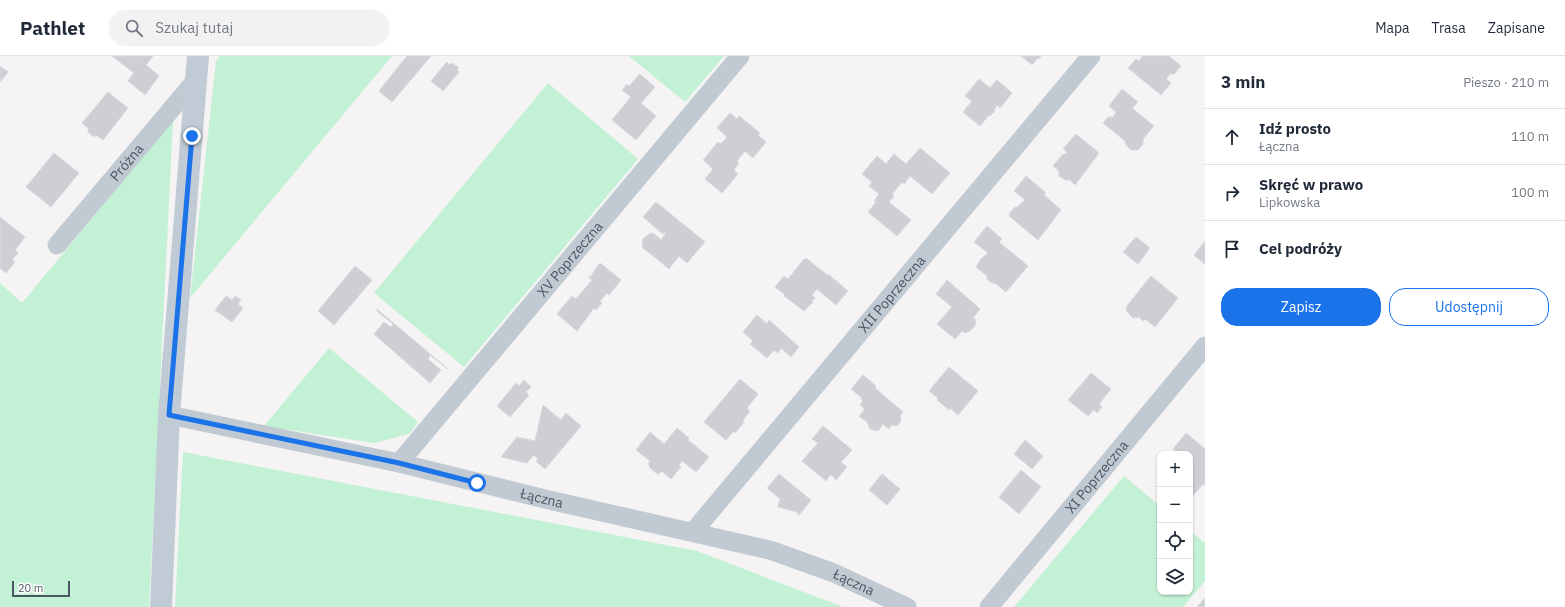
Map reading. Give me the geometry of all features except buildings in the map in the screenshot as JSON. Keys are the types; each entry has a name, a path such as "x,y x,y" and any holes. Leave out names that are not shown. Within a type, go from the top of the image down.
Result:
{"street":[{"path":"161,607 169,415 198,56"},
{"name":"XV Poprzeczna","path":"399,463 740,56"},
{"name":"XII Poprzeczna","path":"693,532 1091,56"},
{"name":"Próżna","path":"57,245 196,80"},
{"name":"XI Poprzeczna","path":"989,607 1205,346"},
{"name":"Łączna","path":"169,415 399,463 549,500 770,550 834,573 906,607"}],"green space":[{"path":"220,56 392,56 190,298 216,61"},
{"path":"629,56 724,56 685,102"},
{"path":"548,83 638,159 464,367 374,293"},
{"path":"173,121 149,607 0,607 0,283 22,303"},
{"path":"329,348 418,422 409,434 374,443 264,426"},
{"path":"183,452 697,551 843,607 175,607"},
{"path":"1124,476 1157,504 1157,595 1193,595 1193,533 1205,543 1205,581 1183,607 1014,607"}],"route":[{"path":"192,136 169,415 399,463 477,483"}]}
